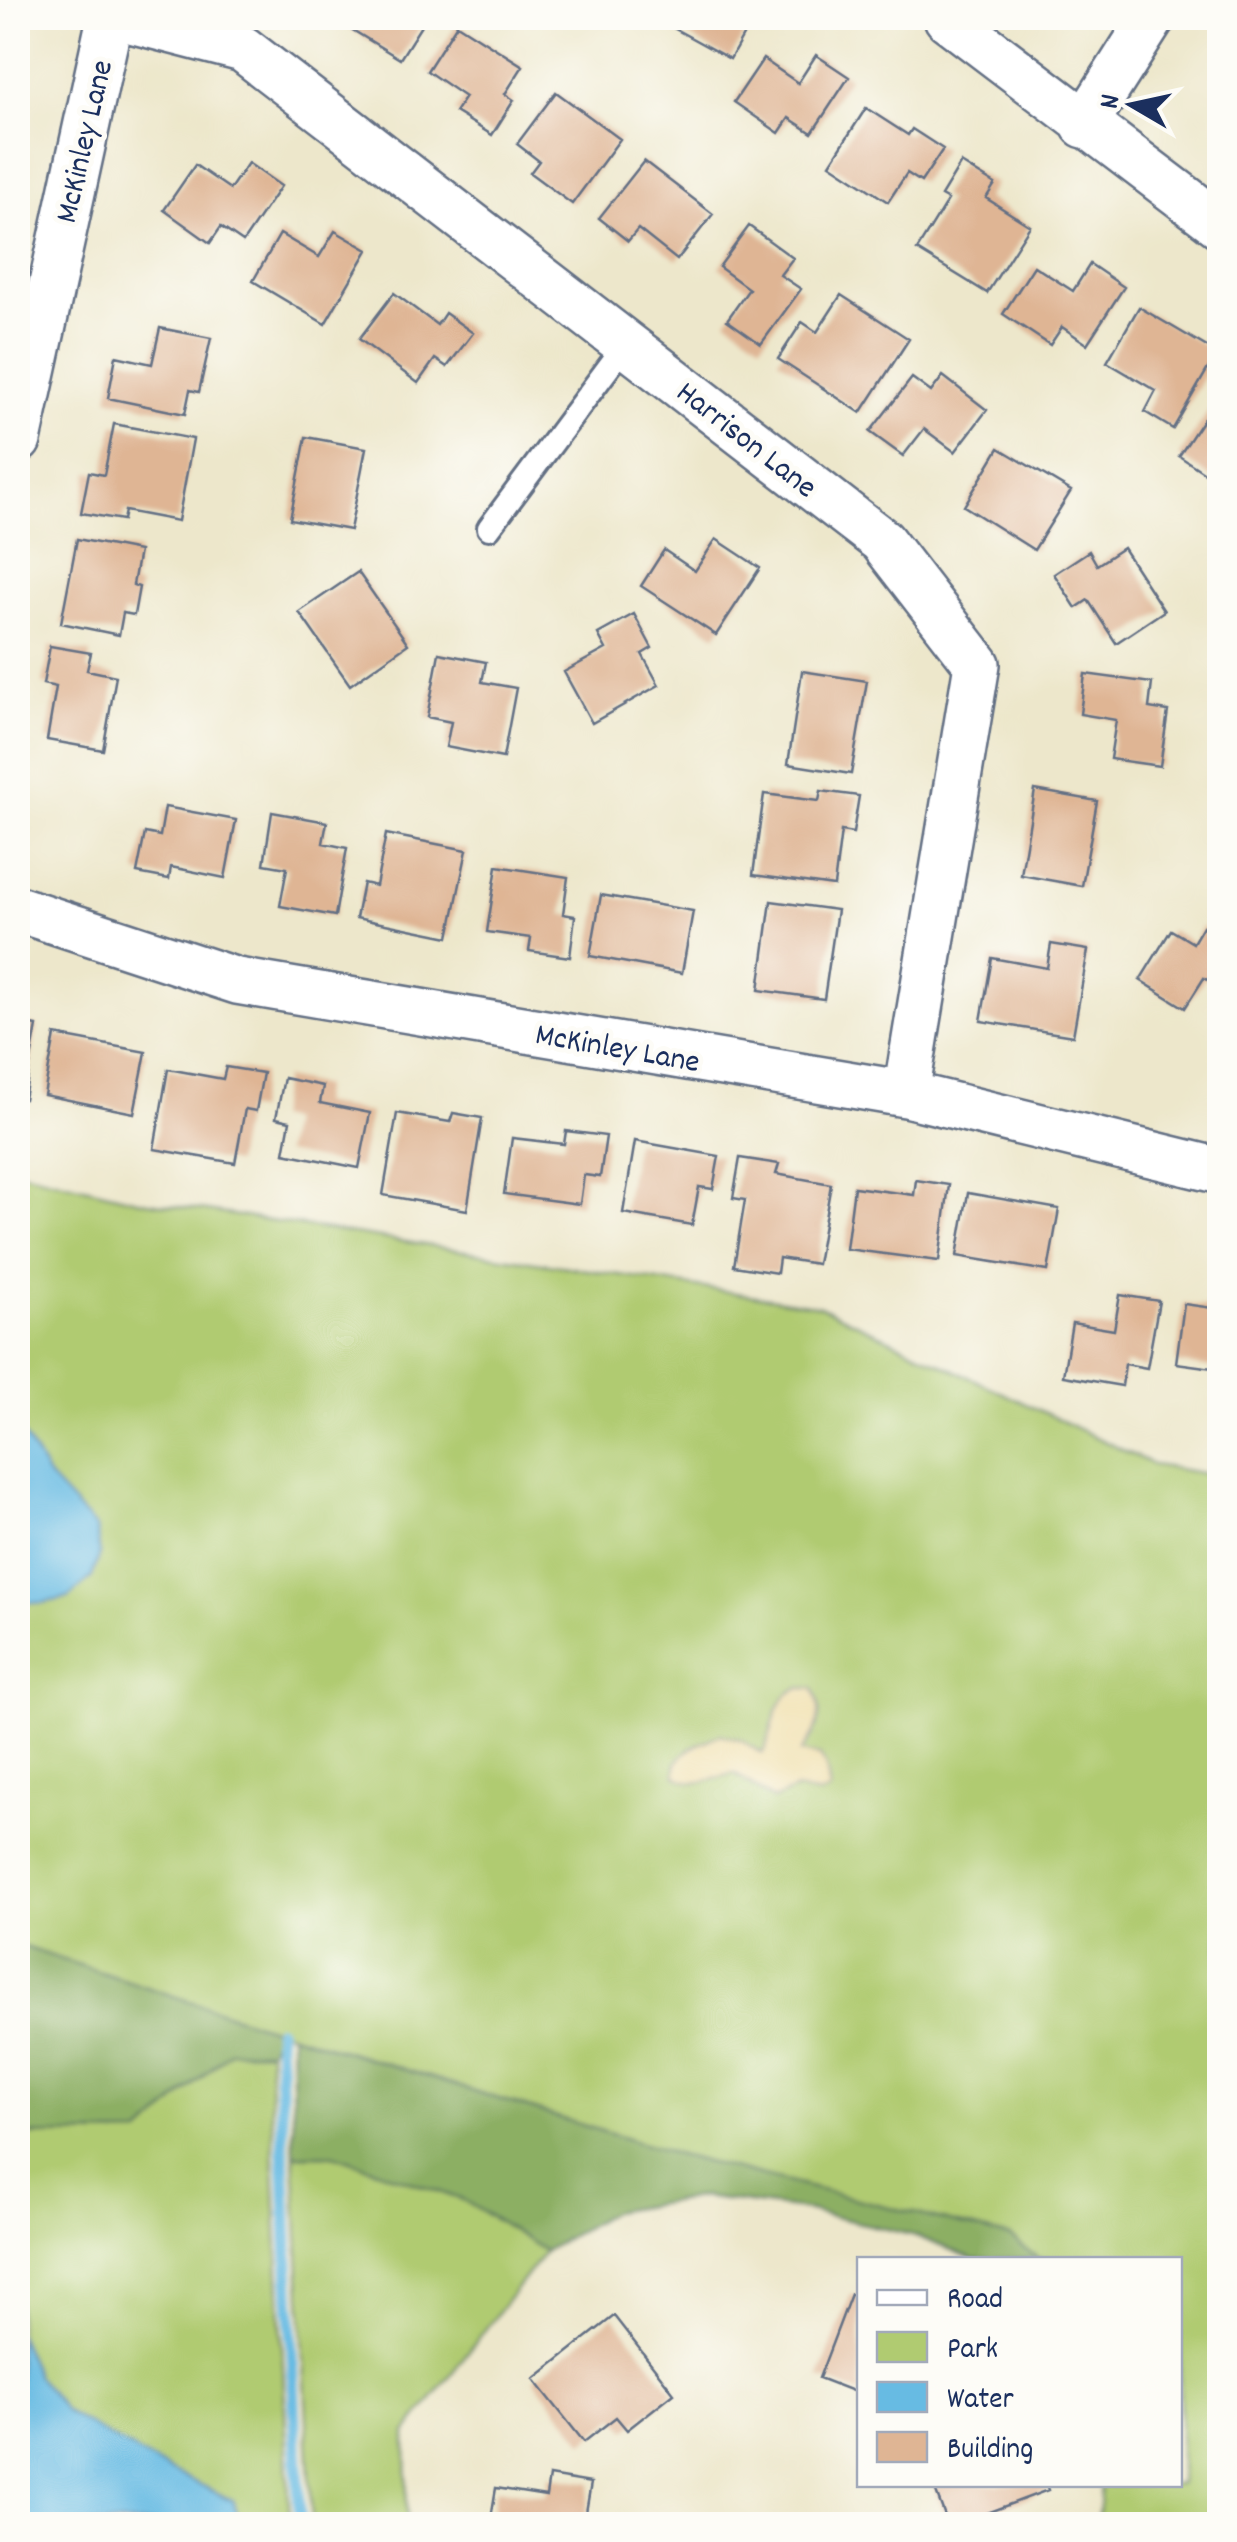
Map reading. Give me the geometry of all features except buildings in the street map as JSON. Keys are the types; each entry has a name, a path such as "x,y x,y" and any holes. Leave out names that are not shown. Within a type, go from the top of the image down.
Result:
{"street":[{"name":"McKinley Lane","path":"18,440 110,18"},
{"name":"Harrison Lane","path":"123,18 243,49 882,541 977,664 906,1094"},
{"path":"947,18 1220,226"},
{"path":"1084,125 1152,18"},
{"name":"McKinley Lane","path":"18,909 237,981 906,1094 1216,1170 1220,1166"}],"lane":[{"path":"489,528 626,344"}],"green space":[{"path":"18,1171 142,1201 820,1306 1154,1465 1219,1476 1219,2524 1097,2524 1101,2487 1182,2487 1182,2257 1036,2257 1010,2237 678,2155 18,1948"},
{"path":"18,1945 278,2030 269,2051 230,2051 141,2134 18,2135"},
{"path":"291,2034 678,2155 1010,2237 1036,2257 969,2257 916,2236 805,2210 701,2197 611,2212 545,2251 463,2200 334,2155 294,2155"},
{"path":"230,2051 269,2051 290,2524 18,2524 18,2135 141,2134"},
{"path":"294,2155 334,2155 463,2200 545,2251 406,2433 407,2524 312,2524"}],"sand":[{"path":"813,1688 819,1706 815,1729 801,1752 820,1756 826,1766 830,1791 819,1795 796,1789 773,1800 734,1773 697,1782 676,1776 683,1754 720,1734 742,1740 762,1754 779,1707 791,1692"}],"water":[{"path":"18,1426 50,1479 96,1528 100,1554 92,1577 68,1598 18,1602"},
{"path":"18,2334 36,2375 66,2412 159,2465 232,2500 240,2524 18,2524"}],"waterway":[{"path":"278,2030 300,2524"}]}
